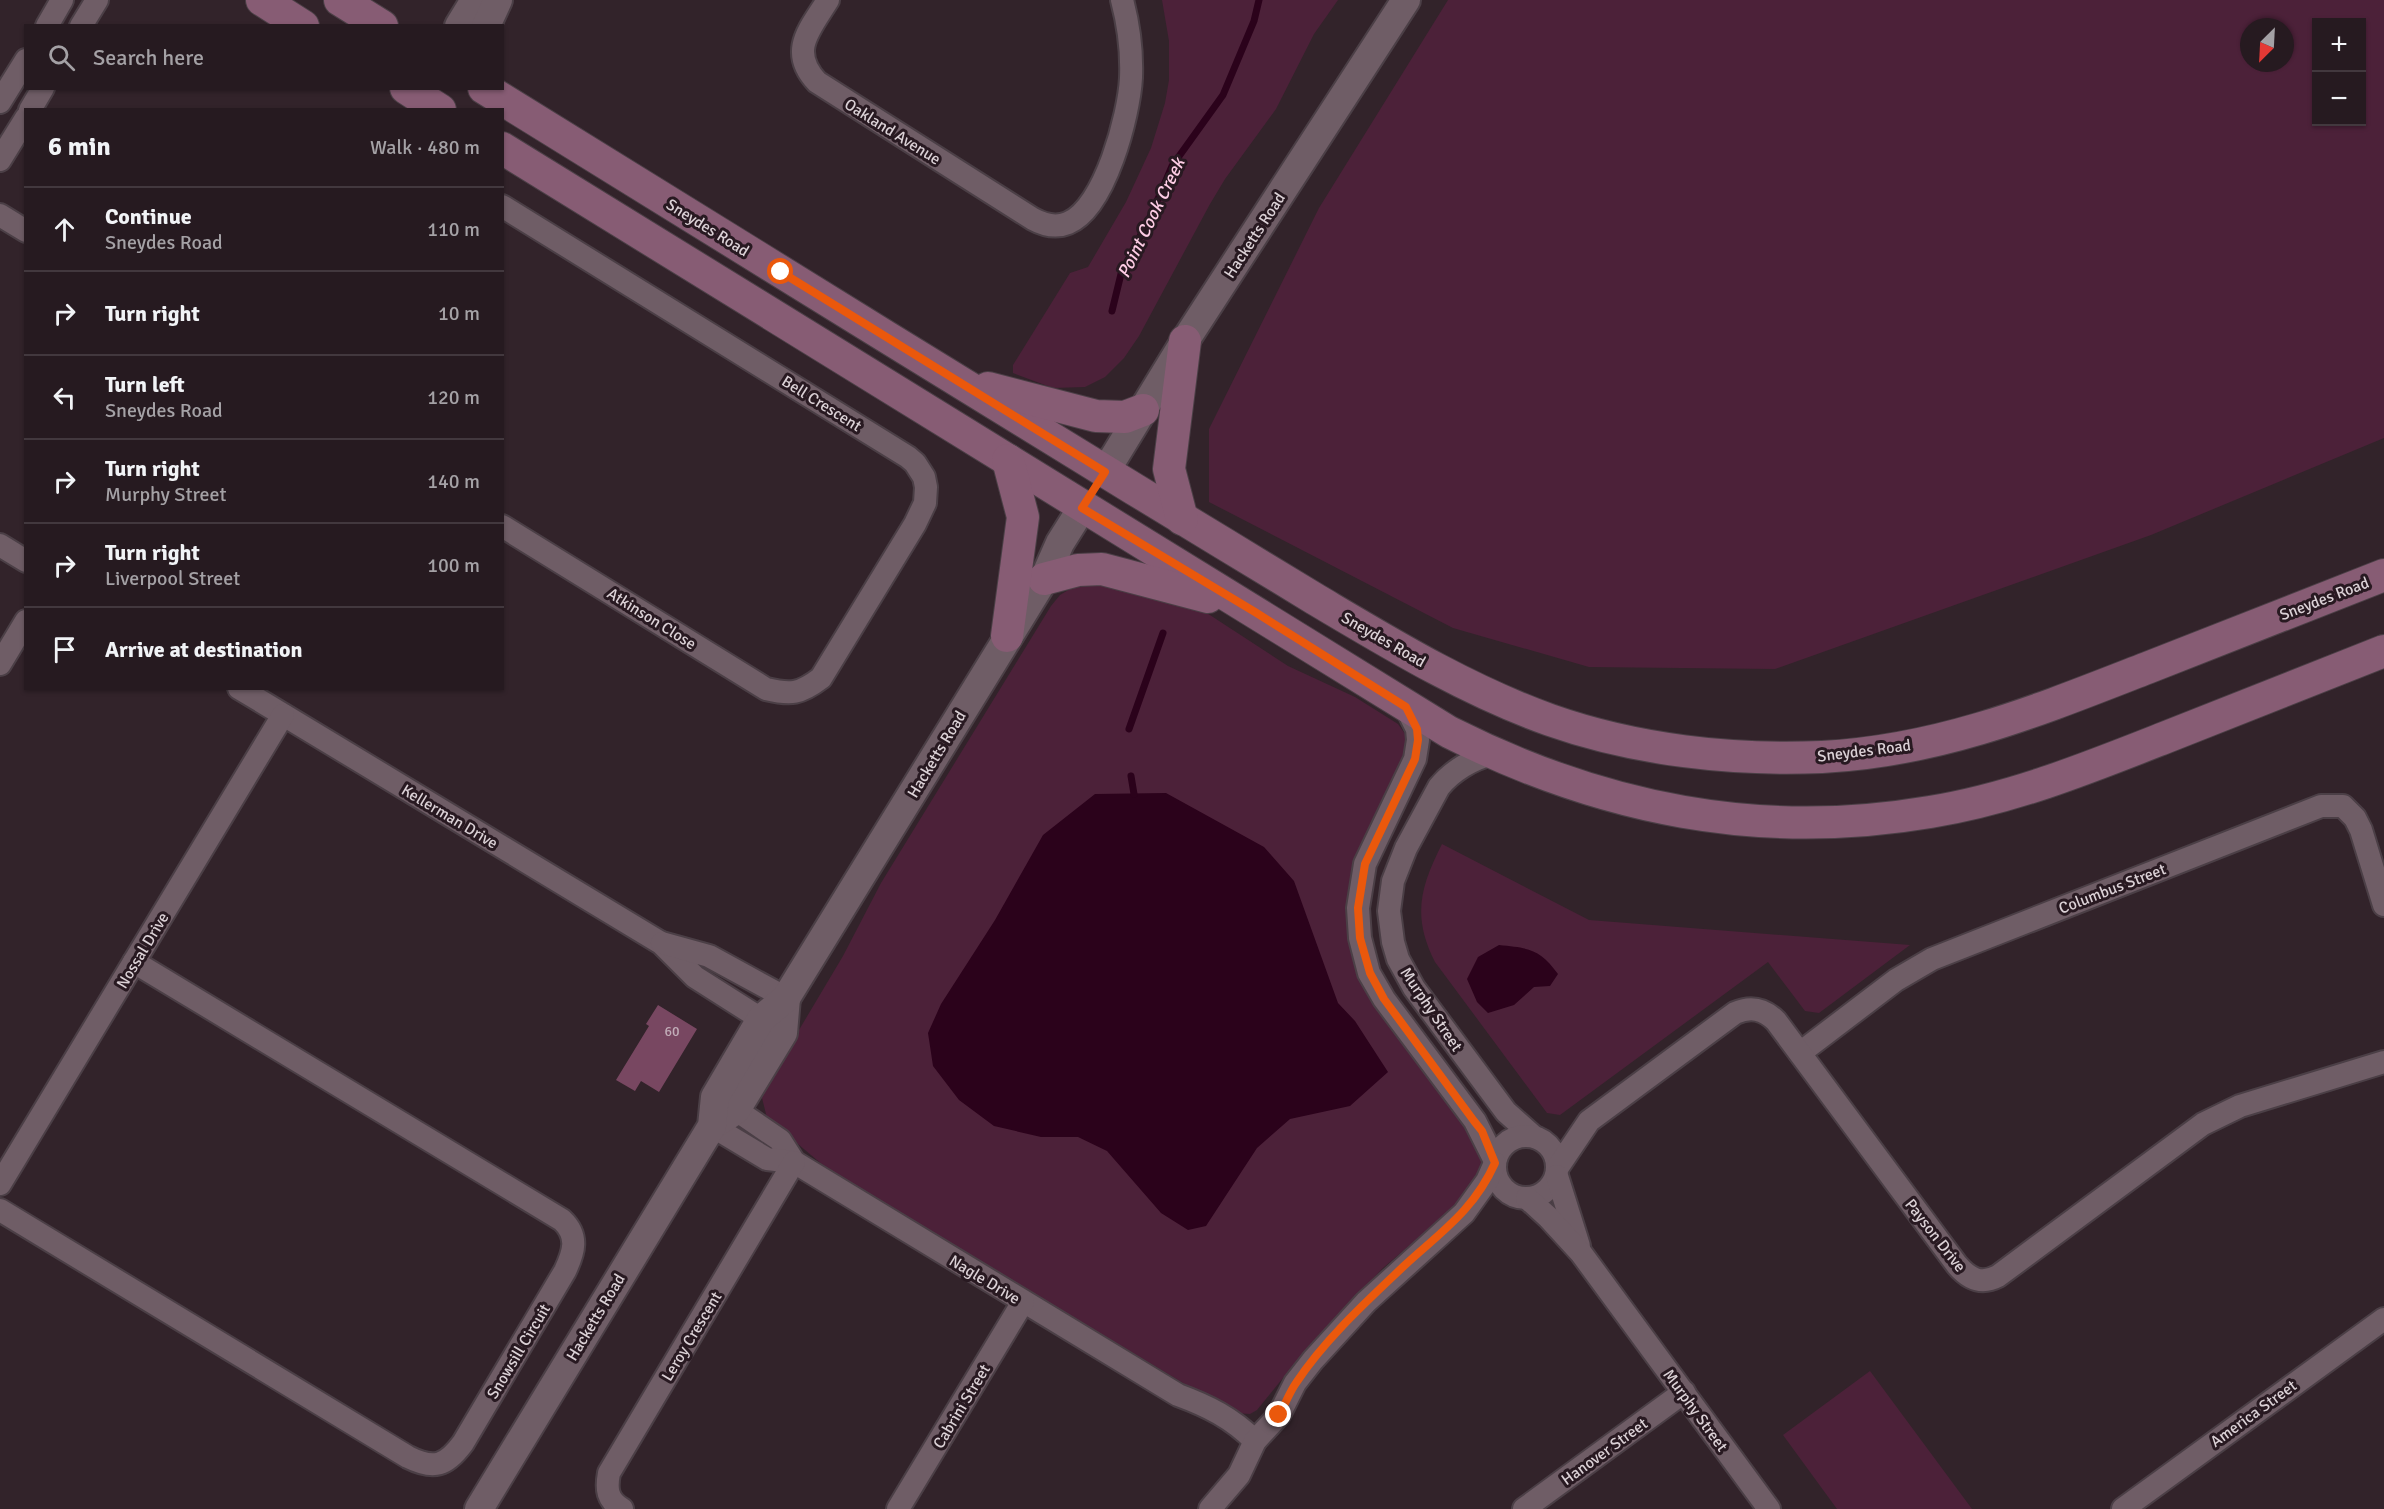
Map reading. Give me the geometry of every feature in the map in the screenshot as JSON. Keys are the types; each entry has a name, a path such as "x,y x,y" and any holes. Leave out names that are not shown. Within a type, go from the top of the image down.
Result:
{"main road":[{"path":"262,0 300,24"},
{"path":"340,0 379,24"},
{"name":"Sneydes Road","path":"487,90 1105,472 1402,651 1477,691 1555,722 1640,744 1725,756 1820,757 1901,748 1988,728 2073,697 2384,574"},
{"path":"504,149 1082,508 1449,732 1492,754 1563,782 1655,807 1723,818 1820,822 1872,820 1970,804 2065,777 2384,651"},
{"path":"1182,519 1168,469 1185,342"},
{"path":"952,378 1096,416 1125,417 1143,410"},
{"path":"1007,636 1023,517 1008,460"},
{"path":"1082,508 1105,472"},
{"path":"1044,579 1078,570 1102,569 1178,588 1255,612"}],"street":[{"path":"48,24 62,0"},
{"path":"82,24 97,0"},
{"path":"460,24 475,0"},
{"path":"487,24 498,0"},
{"name":"Oakland Avenue","path":"828,0 807,35 802,51 805,66 817,82 1033,219 1052,226 1067,224 1089,205 1105,176 1120,138 1129,99 1131,77 1129,35 1122,0"},
{"name":"Hacketts Road","path":"1105,472 1185,342 1406,0"},
{"path":"0,102 24,63"},
{"path":"31,108 42,90"},
{"path":"0,160 24,121"},
{"name":"Bell Crescent","path":"504,207 915,462 926,487 925,503 921,512 821,678 807,689"},
{"path":"0,215 24,230"},
{"name":"Hacketts Road","path":"479,1509 712,1126 772,1026 786,998 1044,579 1060,543 1082,508"},
{"name":"Atkinson Close","path":"504,527 766,689 788,694 807,689"},
{"path":"0,545 24,560"},
{"path":"0,664 24,624"},
{"name":"Kellerman Drive","path":"242,690 661,943 695,977 772,1026"},
{"name":"Murphy Street","path":"1406,707 1417,729 1415,759 1365,864 1358,908 1360,938 1370,973 1384,999 1474,1121 1495,1162"},
{"name":"Nossal Drive","path":"0,1184 283,715"},
{"name":"Murphy Street","path":"1492,754 1479,758 1448,777 1439,787 1398,866 1390,896 1390,926 1398,959 1414,988 1506,1112 1538,1138"},
{"name":"Columbus Street","path":"1800,1053 1896,980 1932,959 2321,807 2343,806 2355,818 2379,874 2384,905"},
{"name":"Kellerman Drive","path":"661,943 709,956 786,998"},
{"name":"Snowsill Circuit","path":"0,1210 408,1457 429,1465 446,1461 463,1443 565,1271 575,1244 568,1227 562,1220 134,962"},
{"name":"Payson Drive","path":"1538,1138 1590,1121 1681,1051 1742,1010 1755,1009 1770,1015 1800,1053 1957,1265 1967,1276 1984,1281 1998,1276 2203,1124 2240,1106 2384,1062"},
{"name":"Nagle Drive","path":"725,1104 780,1140 794,1162"},
{"name":"Payson Drive","path":"1557,1172 1590,1121"},
{"name":"Nagle Drive","path":"712,1126 767,1159 794,1162 1178,1395 1206,1405 1228,1418 1247,1437"},
{"path":"1212,1507 1239,1475 1247,1437 1279,1415 1295,1383 1366,1302 1464,1213 1487,1181 1498,1152 1509,1141 1525,1135 1538,1138 1552,1149 1557,1172 1553,1183 1542,1194 1501,1198 1464,1213"},
{"name":"Leroy Crescent","path":"622,1509 612,1502 609,1496 607,1483 609,1473 794,1162"},
{"path":"1495,1162 1495,1172 1503,1187 1522,1197"},
{"name":"Murphy Street","path":"1557,1172 1581,1253"},
{"name":"Murphy Street","path":"1522,1197 1548,1217 1581,1253 1769,1509"},
{"name":"Cabrini Street","path":"898,1509 1023,1302"},
{"name":"America Street","path":"2123,1509 2384,1319"},
{"name":"Hanover Street","path":"1524,1509 1684,1392"}],"shaded area":[{"path":"1162,0 1338,0 1314,34 1276,109 1225,179 1210,204 1139,336 1124,358 1105,377 1085,387 1053,388 1013,373 1013,365 1070,273 1088,267 1126,202 1151,148 1165,103 1169,80 1169,41"},
{"path":"1448,0 2384,0 2384,438 2151,535 1775,669 1589,667 1453,628 1209,502 1209,429 1319,208"},
{"path":"1085,580 1193,604 1288,666 1355,697 1398,724 1408,738 1409,748 1353,934 1477,1138 1486,1163 1472,1192 1383,1268 1308,1347 1257,1410 1250,1414 1235,1413 1193,1389 830,1171 767,1118 762,1098 771,1077 843,956 881,883 1051,606 1060,595"},
{"path":"1166,793 1264,847 1294,881 1338,1003 1355,1021 1388,1072 1350,1106 1290,1119 1257,1148 1206,1226 1188,1230 1161,1213 1107,1151 1078,1137 1041,1137 994,1126 959,1100 933,1066 928,1033 941,1004 995,920 1043,835 1095,794"},
{"path":"1442,844 1589,920 1910,945 1819,1013 1805,1011 1768,962 1560,1115 1547,1113 1435,962 1428,946 1421,916 1422,902 1428,875"},
{"path":"1499,945 1533,951 1545,959 1558,974 1550,986 1534,987 1514,1005 1488,1013 1477,1002 1467,979 1478,957"},
{"path":"1870,1371 1972,1509 1837,1509 1783,1435"}],"building":[{"path":"658,1005 697,1029 659,1092 641,1081 635,1091 616,1080 649,1026 646,1024"}],"waterway":[{"name":"Point Cook Creek","path":"1112,311 1121,274 1152,213 1172,166 1223,95 1254,21 1259,0"},
{"name":"Point Cook Creek","path":"1129,729 1163,633"},
{"name":"Point Cook Creek","path":"1131,776 1134,794"}],"route":[{"path":"781,272 1105,472 1082,508 1255,612 1406,707 1417,729 1415,759 1371,848 1361,879 1358,925 1362,950 1376,987 1482,1131 1495,1163 1487,1181 1464,1213 1366,1302 1313,1360 1295,1383 1279,1415"}]}
